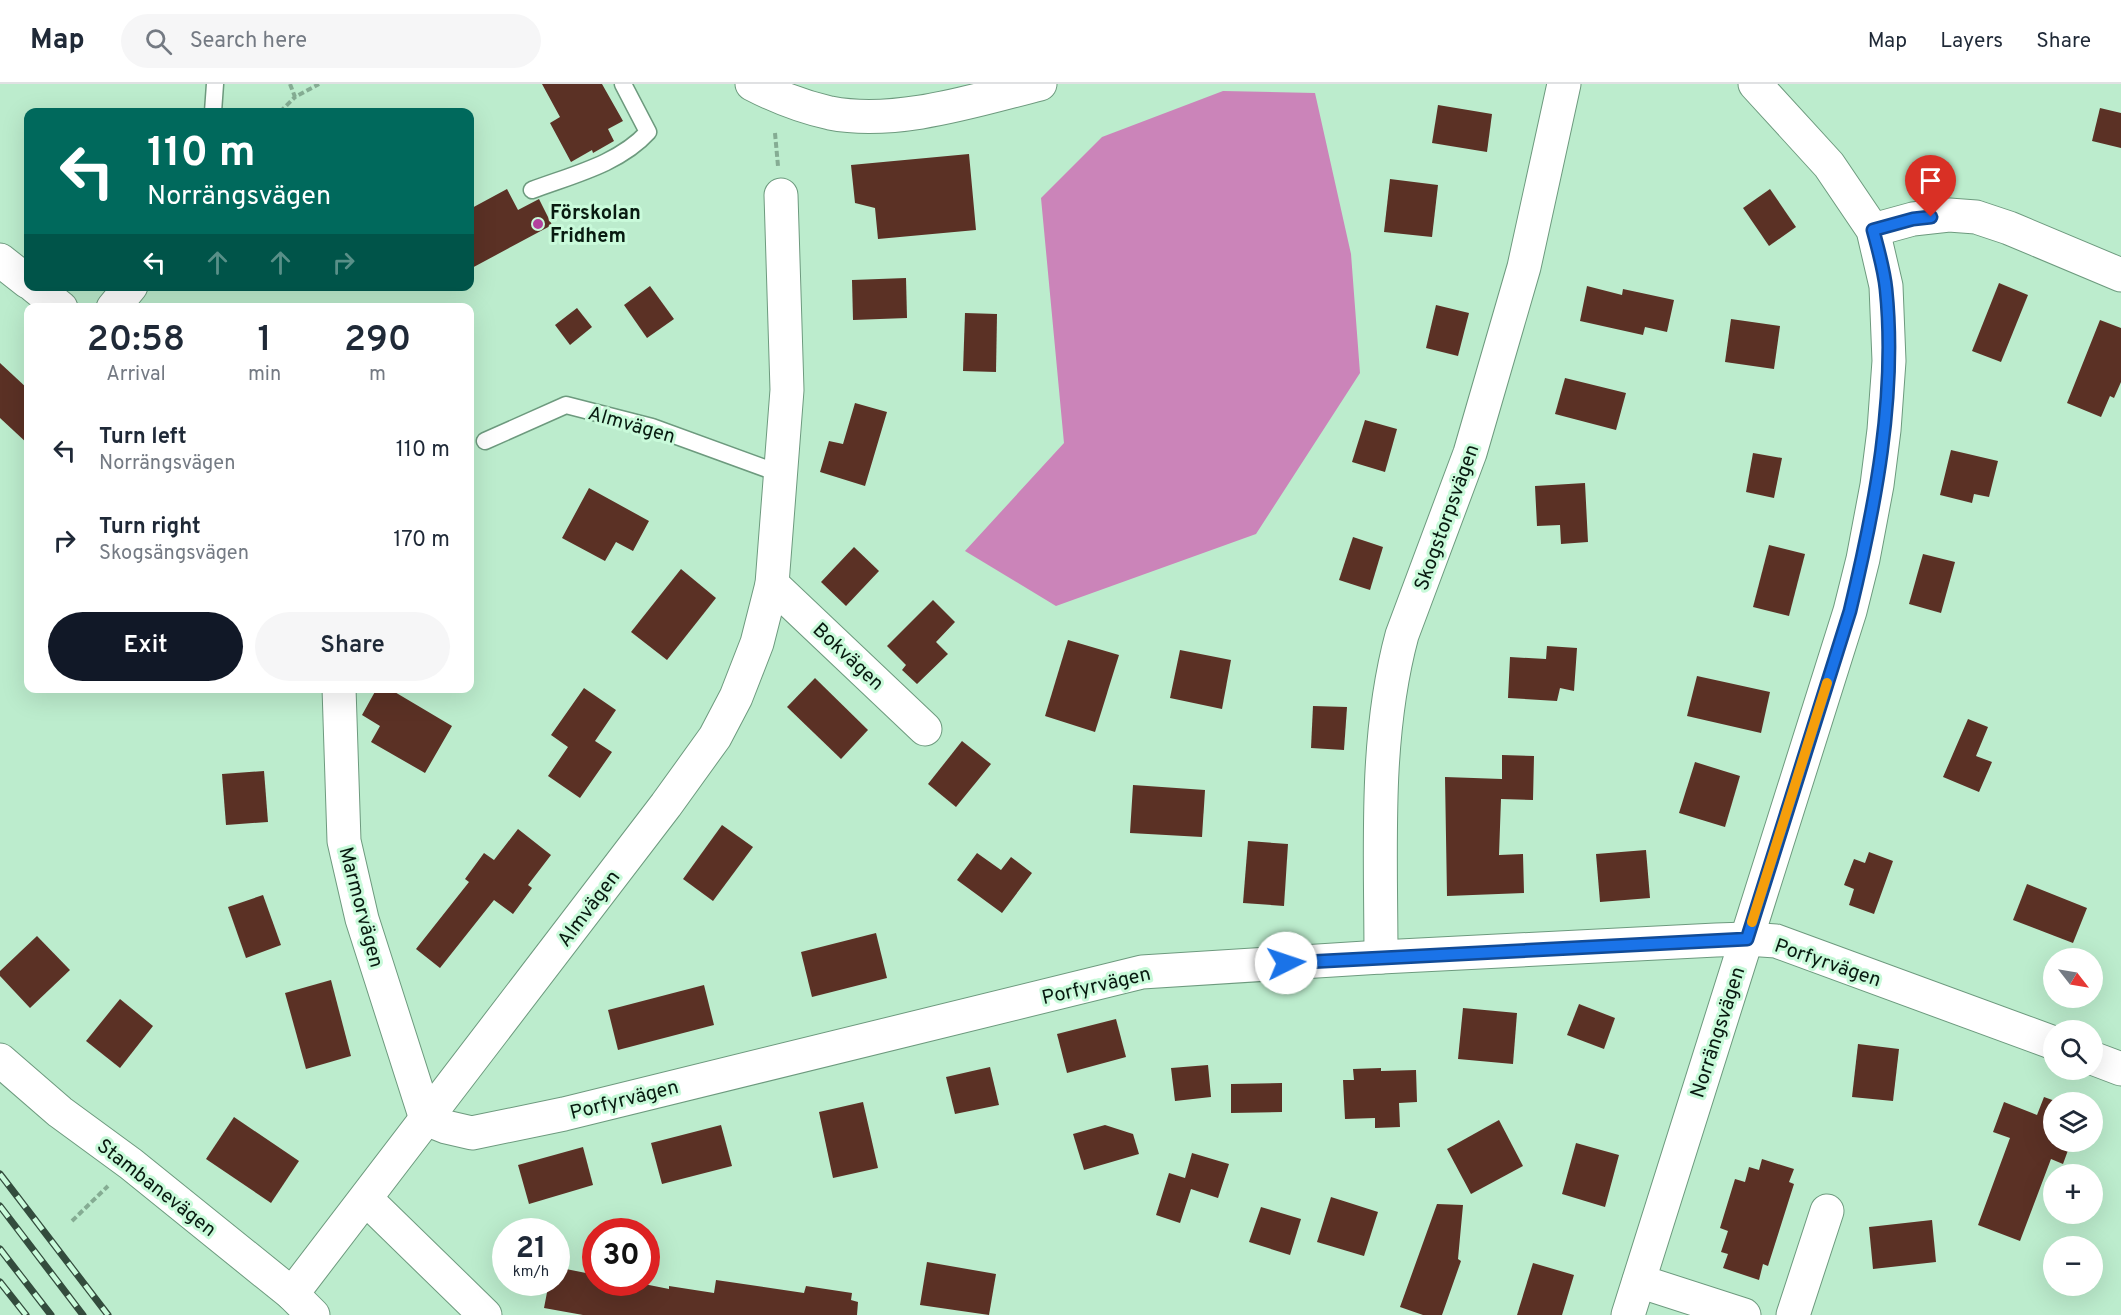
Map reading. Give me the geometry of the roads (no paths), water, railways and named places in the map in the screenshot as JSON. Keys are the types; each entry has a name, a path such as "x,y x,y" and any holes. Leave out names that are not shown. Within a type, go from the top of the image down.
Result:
{"street":[{"path":"752,84 805,106 833,113 867,116 925,112 1040,84"},
{"name":"Skogstorpsvägen","path":"1381,957 1382,753 1395,662 1402,635 1470,453 1524,267 1564,84"},
{"name":"Norrängsvägen","path":"1628,1315 1850,611 1863,559 1885,419 1889,322 1886,286 1873,230 1829,165 1755,84"},
{"name":"Almvägen","path":"302,1305 366,1199 666,805 715,736 736,697 757,643 772,584 787,390 781,195"},
{"path":"1873,230 1913,219 1949,216 1976,217 2009,228 2121,275"},
{"path":"0,260 24,279"},
{"path":"40,291 55,303"},
{"path":"117,303 127,291"},
{"name":"Bokvägen","path":"772,584 925,729"},
{"name":"Marmorvägen","path":"339,693 344,841 362,919 426,1119"},
{"name":"Porfyrvägen","path":"426,1119 446,1127 472,1133 530,1121 1142,972 1381,957 1747,939 1776,941 2043,1039"},
{"name":"Stambanevägen","path":"0,1060 60,1112 131,1164 302,1305"},
{"path":"2103,1062 2121,1068"},
{"path":"366,1199 485,1315"},
{"path":"1792,1315 1827,1211"},
{"path":"1639,1281 1744,1315"}],"lane":[{"path":"213,108 215,84"},
{"path":"532,190 602,164 637,144 648,132 623,84"},
{"name":"Almvägen","path":"485,441 566,405 652,427 781,474"}],"railway":[{"path":"0,1174 108,1315"},
{"path":"0,1206 83,1315"},
{"path":"0,1249 51,1315"},
{"path":"0,1282 26,1315"}],"place":[{"name":"Förskolan Fridhem","path":"538,224"}]}
